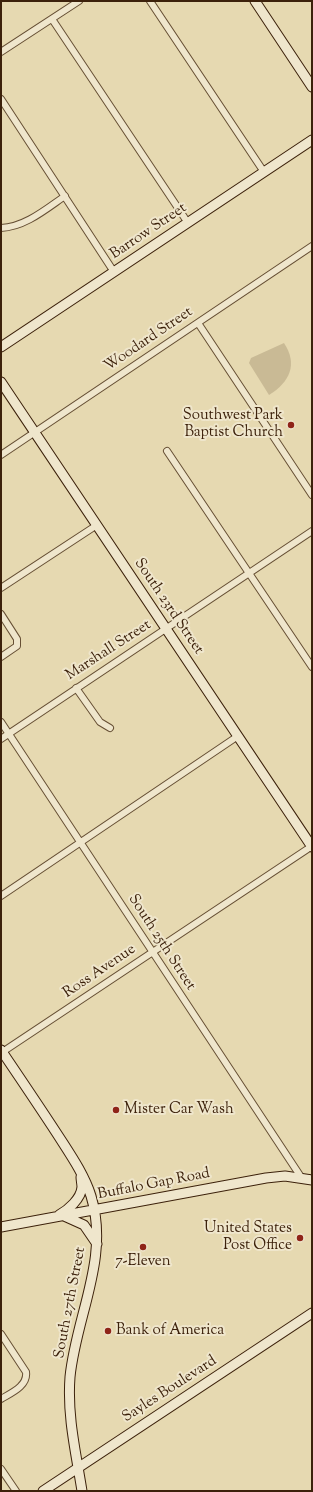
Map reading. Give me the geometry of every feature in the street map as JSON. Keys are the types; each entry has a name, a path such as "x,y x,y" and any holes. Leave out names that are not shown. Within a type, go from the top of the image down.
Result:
{"main road":[{"path":"255,1 312,87"},
{"name":"Barrow Street","path":"1,347 310,143"},
{"name":"South 23rd Street","path":"1,382 312,846"},
{"name":"South 27th Street","path":"1,1052 51,1124 86,1180 95,1210 97,1244 93,1278 76,1342 70,1376 69,1411 72,1439 82,1491"},
{"path":"81,1172 82,1188 67,1210 60,1216 84,1225 97,1244"},
{"name":"Buffalo Gap Road","path":"1,1227 266,1178 285,1176 312,1180"},
{"name":"Sayles Boulevard","path":"43,1491 312,1313"}],"street":[{"path":"1,52 79,1"},
{"path":"150,1 264,172"},
{"path":"52,19 188,223"},
{"path":"1,100 114,272"},
{"path":"1,228 11,227 28,220 65,196"},
{"name":"Woodard Street","path":"1,455 312,246"},
{"path":"198,323 312,495"},
{"path":"167,450 312,667"},
{"path":"1,588 97,525"},
{"name":"Marshall Street","path":"1,739 312,531"},
{"path":"1,614 17,639 17,646 1,657"},
{"path":"76,688 100,722 110,728"},
{"name":"South 25th Street","path":"1,722 301,1178"},
{"path":"1,896 238,736"},
{"name":"Ross Avenue","path":"1,1052 312,846"},
{"path":"1,1334 26,1372 26,1379 20,1387 1,1399"},
{"path":"1,1469 16,1491"}],"shaded area":[{"path":"284,343 291,358 290,372 282,384 269,395 249,363 251,358"}],"place":[{"name":"Southwest Park Baptist Church","path":"291,425"},
{"name":"Mister Car Wash","path":"116,1110"},
{"name":"United States Post Office","path":"300,1238"},
{"name":"7-Eleven","path":"143,1247"},
{"name":"Bank of America","path":"108,1331"}]}
